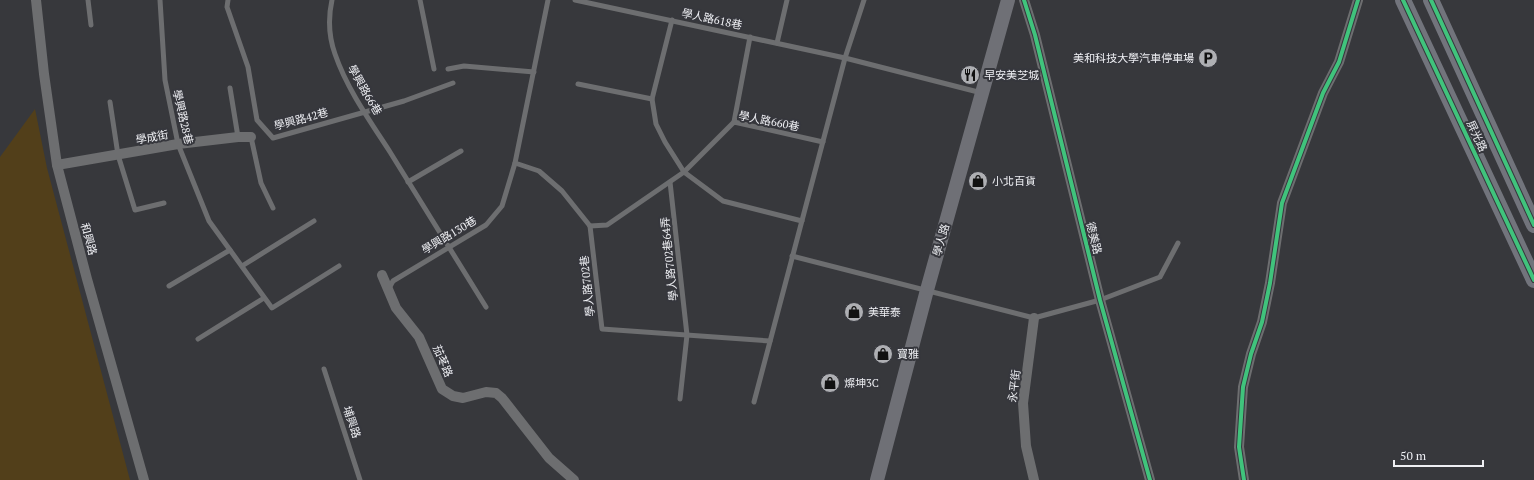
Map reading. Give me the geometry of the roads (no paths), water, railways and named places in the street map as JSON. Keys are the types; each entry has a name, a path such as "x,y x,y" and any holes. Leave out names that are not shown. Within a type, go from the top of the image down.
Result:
{"main road":[{"name":"學人路","path":"877,480 927,290 1008,0"},
{"name":"屏光路","path":"1403,0 1534,280"},
{"name":"屏光路","path":"1432,0 1534,225"}],"street":[{"name":"和興路","path":"36,0 44,74 57,165 144,480"},
{"name":"德美路","path":"1024,0 1035,35 1100,300 1150,480"},
{"path":"1244,480 1239,447 1243,387 1251,354 1262,322 1270,283 1282,203 1323,93 1339,62 1358,0"},
{"name":"學成街","path":"57,165 178,144 238,137 251,137"},
{"name":"茄苳路","path":"382,275 396,308 419,337 442,389 453,396 463,398 486,392 496,393 502,398 549,458 574,480"},
{"name":"永平街","path":"1034,318 1023,403 1026,446 1034,480"}],"lane":[{"path":"88,0 91,25"},
{"name":"學興路28巷","path":"160,0 165,80 178,144 209,221 264,298"},
{"name":"學興路42巷","path":"228,0 227,7 248,67 257,120 273,138 365,111 404,102 453,83"},
{"name":"學興路66巷","path":"332,0 329,13 330,34 334,52 342,71 408,182 486,307"},
{"path":"420,0 434,69"},
{"name":"學興路130巷","path":"388,290 393,281 486,225 502,206 516,163 548,0"},
{"name":"學人路618巷","path":"575,0 845,58 982,94"},
{"path":"777,43 788,0"},
{"path":"754,402 822,142 845,58 864,0"},
{"path":"672,20 652,99 656,124 665,142 684,172 723,201 802,221"},
{"path":"734,122 750,37"},
{"path":"448,69 464,66 534,72"},
{"path":"578,84 652,99"},
{"path":"230,88 238,137"},
{"path":"110,102 118,155 135,210 164,203"},
{"name":"學人路660巷","path":"590,226 607,225 684,172 734,122 822,142"},
{"path":"251,137 261,183 273,208"},
{"path":"408,182 461,151"},
{"path":"516,163 539,171 562,192 590,226"},
{"name":"學人路702巷64弄","path":"670,182 687,335"},
{"path":"242,266 314,221"},
{"name":"學人路702巷","path":"590,226 602,329 770,341"},
{"path":"792,256 1034,318 1100,300 1160,277 1178,243"},
{"path":"169,286 230,250"},
{"path":"198,339 264,298 272,308 339,266"},
{"path":"680,399 687,335"},
{"name":"埔興路","path":"324,369 360,480"}],"place":[{"name":"美和科技大學汽車停車場","path":"1208,58"},
{"name":"早安美芝城","path":"970,75"},
{"name":"小北百貨","path":"978,181"},
{"name":"美華泰","path":"854,312"},
{"name":"寶雅","path":"883,354"},
{"name":"燦坤3C","path":"830,383"}]}
